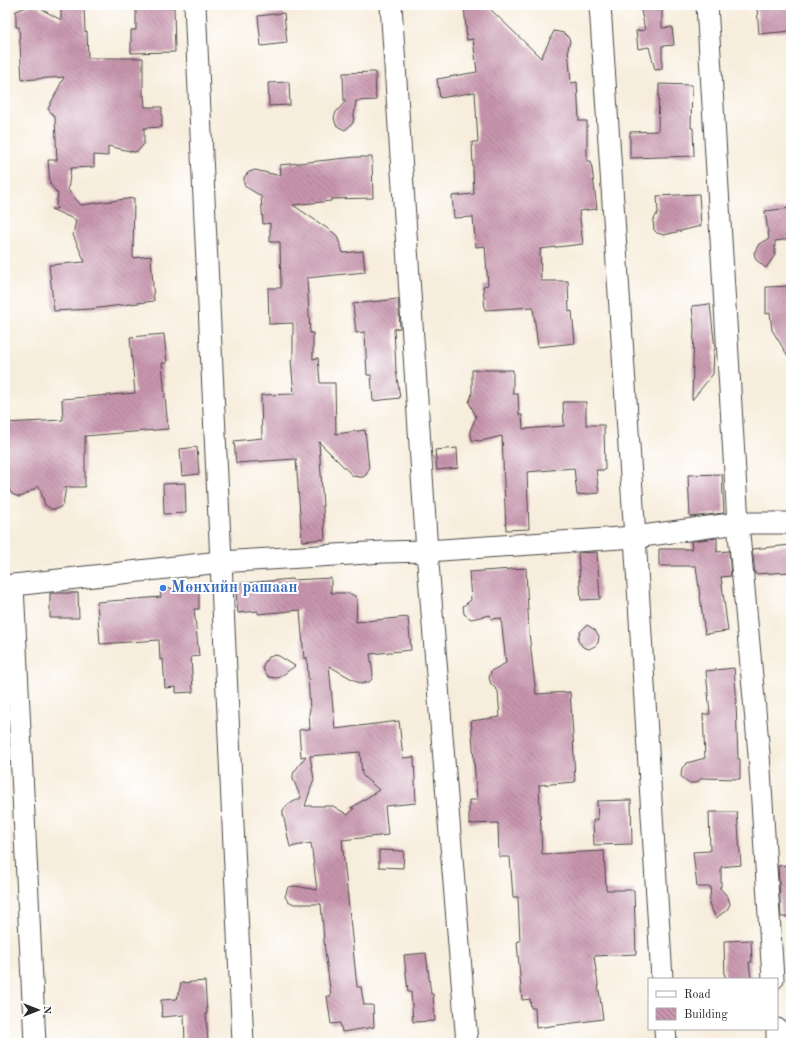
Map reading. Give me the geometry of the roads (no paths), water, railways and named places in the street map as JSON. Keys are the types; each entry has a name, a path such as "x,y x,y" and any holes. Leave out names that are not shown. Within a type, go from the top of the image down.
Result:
{"street":[{"path":"195,5 208,253 220,562 243,1043"},
{"path":"391,5 428,551 467,1043"},
{"path":"600,5 662,978"},
{"path":"707,5 738,523 759,754 773,978"},
{"path":"35,1043 9,586 220,562 384,552 428,551 635,537 738,523 791,523"},
{"path":"665,1030 666,1043"},
{"path":"777,1030 778,1043"}],"place":[{"name":"Мөнхийн рашаан","path":"163,588"}]}
